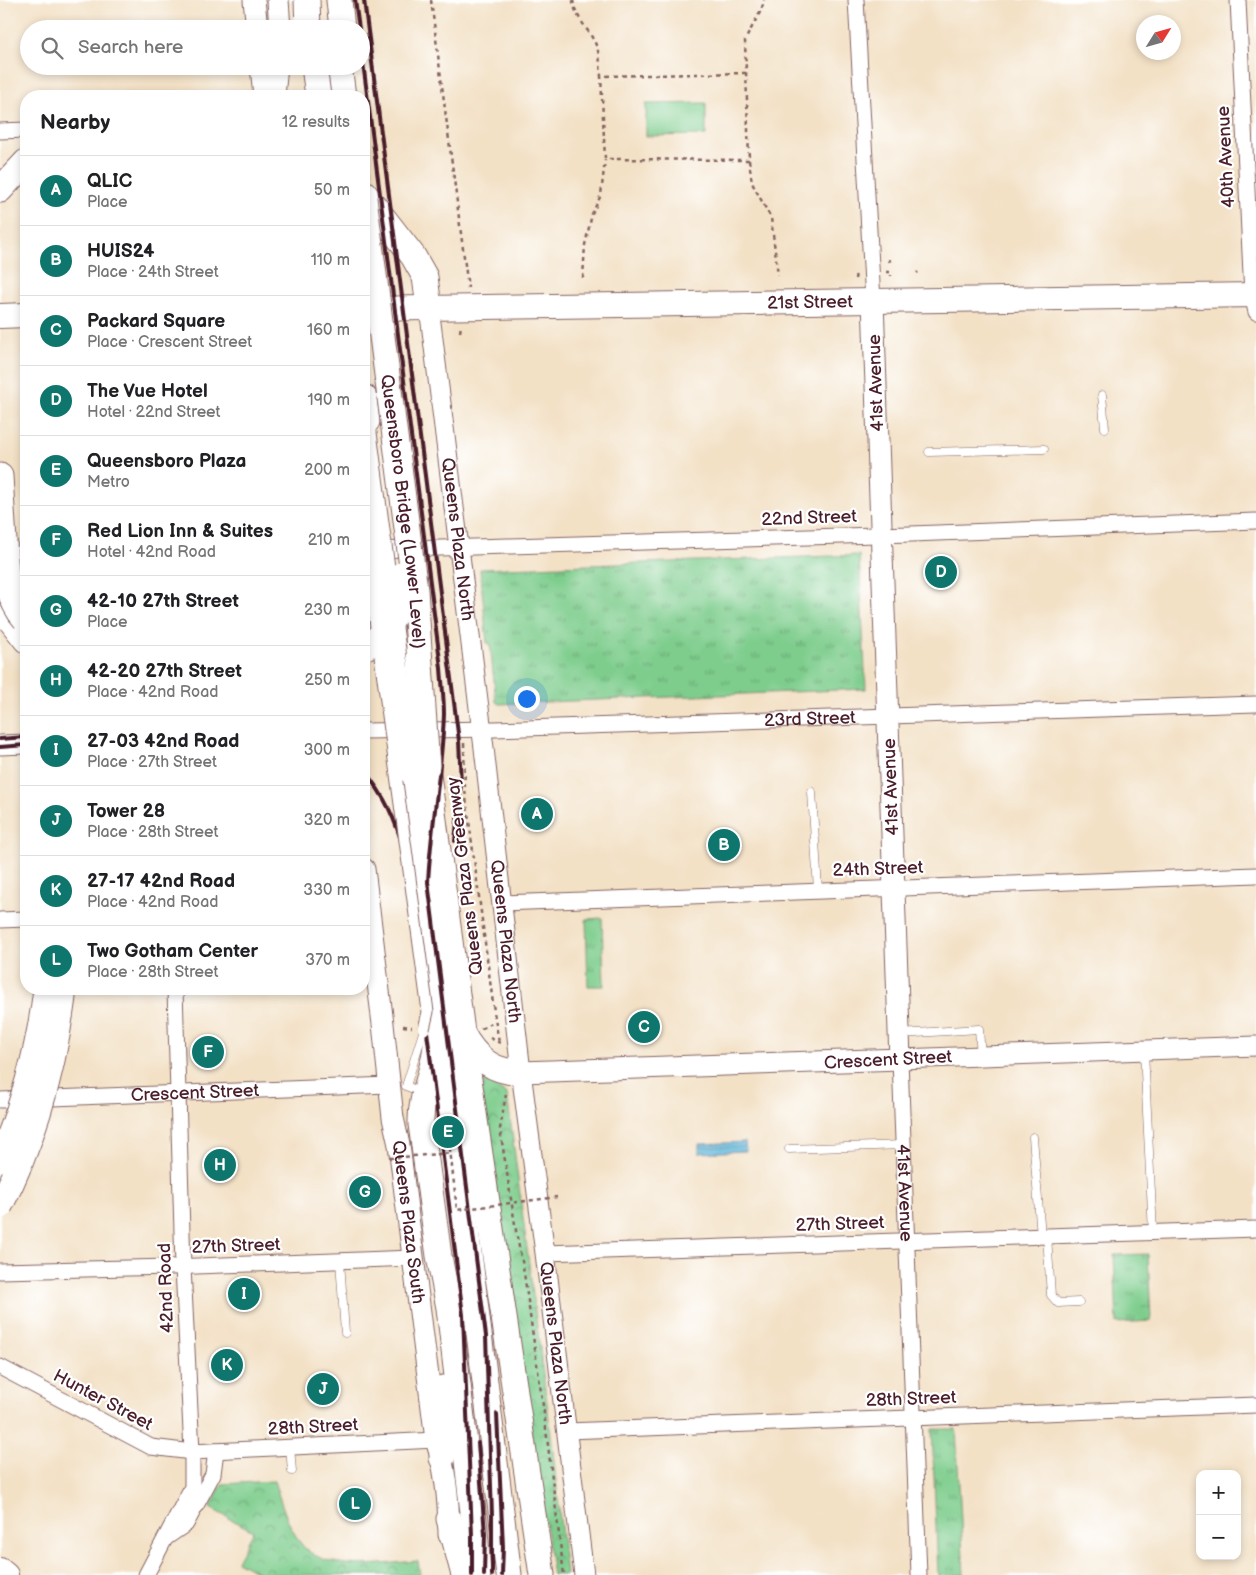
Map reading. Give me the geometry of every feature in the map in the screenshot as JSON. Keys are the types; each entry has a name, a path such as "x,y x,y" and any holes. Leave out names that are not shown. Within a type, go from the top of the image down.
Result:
{"highway":[{"path":"306,0 325,20"},
{"path":"313,0 326,20"},
{"path":"308,75 308,90"},
{"path":"315,75 317,90"},
{"path":"312,90 318,75"},
{"path":"332,75 332,90"},
{"path":"340,75 342,90"},
{"path":"348,75 350,90"},
{"path":"0,190 20,168"},
{"path":"370,201 418,263 426,277 429,307"},
{"name":"Queensboro Bridge (Lower Level)","path":"370,244 415,590 410,770"},
{"path":"370,324 401,585 400,602 394,618 382,634 370,643"},
{"path":"370,445 387,578 382,613 370,631"},
{"path":"0,476 2,552 8,589 20,613"},
{"path":"370,477 410,770 509,1575"},
{"path":"0,598 8,617 20,632"},
{"path":"410,770 471,1030 547,1574"},
{"path":"0,1159 15,1123 31,1073 45,995"},
{"path":"0,1206 16,1174 39,1112 59,1030 63,995"},
{"path":"438,1007 436,1052 421,1105 421,1124 439,1256 449,1308 475,1529 478,1575"},
{"path":"471,1030 474,1052 486,1063 514,1079"},
{"path":"439,1256 446,1438 439,1449"},
{"path":"463,1426 480,1348"},
{"path":"449,1518 464,1575"}],"main road":[{"path":"254,0 257,20"},
{"path":"278,0 279,20"},
{"path":"262,75 263,90"},
{"path":"275,90 276,75"},
{"name":"21st Street","path":"370,309 873,301 1255,301"},
{"name":"41st Avenue","path":"873,301 900,1059"},
{"path":"0,316 20,315"},
{"name":"Queens Plaza South","path":"370,933 384,1024 392,1118 399,1144 449,1518 452,1575"},
{"name":"Crescent Street","path":"514,1079 900,1059"},
{"path":"0,1570 6,1575"}],"street":[{"name":"41st Avenue","path":"856,0 873,301"},
{"name":"40th Avenue","path":"1238,0 1249,112 1255,301"},
{"path":"0,131 20,130"},
{"name":"Queens Plaza North","path":"429,307 501,903 514,1079 545,1253 584,1575"},
{"name":"22nd Street","path":"370,551 1256,521"},
{"path":"2,552 20,560"},
{"path":"370,568 410,770 428,1012 424,1029"},
{"name":"23rd Street","path":"370,732 481,730 1256,704"},
{"path":"0,745 20,744"},
{"name":"24th Street","path":"501,903 1256,875"},
{"path":"0,920 20,919"},
{"name":"42nd Road","path":"146,1575 192,1487 175,995"},
{"name":"Crescent Street","path":"900,1059 1256,1046"},
{"name":"41st Avenue","path":"900,1059 919,1575"},
{"name":"Crescent Street","path":"0,1100 389,1085"},
{"name":"27th Street","path":"545,1253 1256,1229"},
{"name":"27th Street","path":"0,1271 183,1267 413,1258"},
{"name":"Hunter Street","path":"0,1367 151,1447 192,1452"},
{"name":"28th Street","path":"567,1431 1256,1405"},
{"name":"28th Street","path":"192,1452 290,1447 439,1449"},
{"path":"166,1538 186,1524 213,1474 216,1451"}],"lane":[{"path":"1102,395 1105,428"},
{"path":"929,452 1044,449"},
{"path":"812,792 818,890"},
{"path":"424,1029 406,1086 424,1093"},
{"path":"899,1034 979,1029 981,1056"},
{"path":"1144,1050 1153,1233"},
{"path":"1033,1137 1052,1295 1058,1303 1079,1302"},
{"path":"789,1149 903,1145"},
{"path":"340,1261 346,1334"},
{"path":"290,1447 292,1471"}],"path":[{"path":"431,0 468,280"},
{"path":"573,0 574,8 595,42 600,64 605,160 601,195 592,214 585,245 583,278"},
{"path":"764,0 764,4 750,27 745,41 749,160 752,183 771,218 778,275"},
{"path":"600,76 746,73"},
{"path":"605,160 749,160"},
{"path":"886,272 891,272 891,276"},
{"name":"Queens Plaza Greenway","path":"464,749 465,790 495,1021 501,1050"},
{"path":"471,1030 495,1021"},
{"path":"514,1079 500,1129 516,1237 523,1266 544,1413 547,1574"},
{"path":"448,1132 457,1210 557,1197"},
{"path":"389,1158 451,1153"}],"green space":[{"path":"706,103 706,135 646,136 646,104"},
{"path":"859,555 866,689 499,704 496,702 490,643 487,643 480,569"},
{"path":"602,918 604,986 588,986 586,919"},
{"path":"478,1077 507,1094 552,1442 566,1575 553,1575"},
{"path":"1148,1254 1151,1321 1117,1323 1114,1255"},
{"path":"932,1429 956,1429 964,1575 938,1575"},
{"path":"274,1481 291,1527 299,1541 309,1552 322,1559 338,1563 371,1565 418,1561 420,1575 263,1575 237,1561 253,1531 210,1508 222,1484"}],"water":[{"path":"745,1142 746,1151 699,1153 699,1144"}],"railway":[{"path":"355,0 358,20"},
{"path":"364,0 367,20"},
{"path":"370,47 459,741 461,784 455,841"},
{"path":"365,75 367,90"},
{"path":"370,117 441,668 444,708 443,735 428,882 486,1336 492,1575"},
{"path":"0,739 20,737"},
{"path":"0,747 20,745"},
{"path":"370,779 389,809 404,851 463,1315 472,1575"},
{"path":"497,1414 503,1547 502,1575"},
{"path":"478,1443 485,1534 484,1575"}],"place":[{"name":"The Vue Hotel","path":"941,572"},
{"name":"QLIC","path":"537,814"},
{"name":"HUIS24","path":"724,845"},
{"name":"Packard Square","path":"644,1027"},
{"name":"Red Lion Inn & Suites","path":"208,1052"},
{"name":"Queensboro Plaza","path":"448,1132"},
{"name":"42-20 27th Street","path":"220,1165"},
{"name":"42-10 27th Street","path":"365,1192"},
{"name":"27-03 42nd Road","path":"244,1294"},
{"name":"27-17 42nd Road","path":"227,1365"},
{"name":"Tower 28","path":"323,1389"},
{"name":"Two Gotham Center","path":"355,1504"}]}
